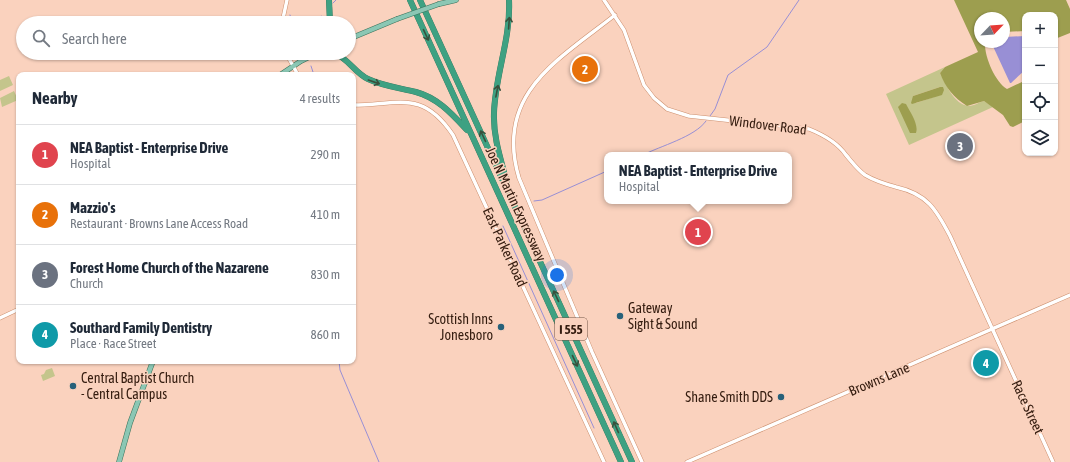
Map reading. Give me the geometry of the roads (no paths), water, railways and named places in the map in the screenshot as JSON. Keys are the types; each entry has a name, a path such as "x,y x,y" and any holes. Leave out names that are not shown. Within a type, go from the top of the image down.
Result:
{"highway":[{"path":"329,0 330,16"},
{"name":"Joe N Martin Expressway","path":"410,0 621,462"},
{"name":"Joe N Martin Expressway","path":"420,0 632,462"},
{"path":"509,0 510,12 506,45 496,94 494,123 497,146 510,196"},
{"path":"345,60 355,71 368,79 417,92 431,98 445,107 470,133"}],"main road":[{"path":"356,36 397,19 439,4 456,0"},
{"path":"284,72 304,60"},
{"path":"119,462 130,423 153,364"}],"street":[{"path":"284,16 287,0"},
{"name":"Windover Road","path":"604,0 615,15 628,40 637,69 644,85 654,98 667,109 689,116 809,129 823,135 837,144 854,166 870,178 885,184 912,191 926,200 939,215 992,330"},
{"path":"615,15 559,59 531,86 520,106 516,120 513,151 519,178 592,352 642,462"},
{"path":"289,60 296,72"},
{"name":"East Parker Road","path":"356,105 407,101 423,106 434,112 444,122 453,135 604,462"},
{"name":"Browns Lane","path":"687,462 1070,295"},
{"path":"0,318 16,310"},
{"name":"Race Street","path":"992,330 1054,462"}],"waterway":[{"path":"333,3 336,0"},
{"path":"710,116 715,109 728,75 767,47 799,0"},
{"path":"311,66 313,72"},
{"path":"650,152 694,132 706,121"},
{"path":"534,201 542,200 604,172"},
{"path":"503,226 594,428"},
{"path":"339,364 340,370 379,462"}],"place":[{"name":"Mazzio's","path":"585,69"},
{"name":"Forest Home Church of the Nazarene","path":"960,146"},
{"name":"NEA Baptist - Enterprise Drive","path":"698,232"},
{"name":"Gateway Sight & Sound","path":"620,316"},
{"name":"Scottish Inns Jonesboro","path":"501,327"},
{"name":"Southard Family Dentistry","path":"986,363"},
{"name":"Central Baptist Church - Central Campus","path":"73,386"},
{"name":"Shane Smith DDS","path":"781,397"}]}
